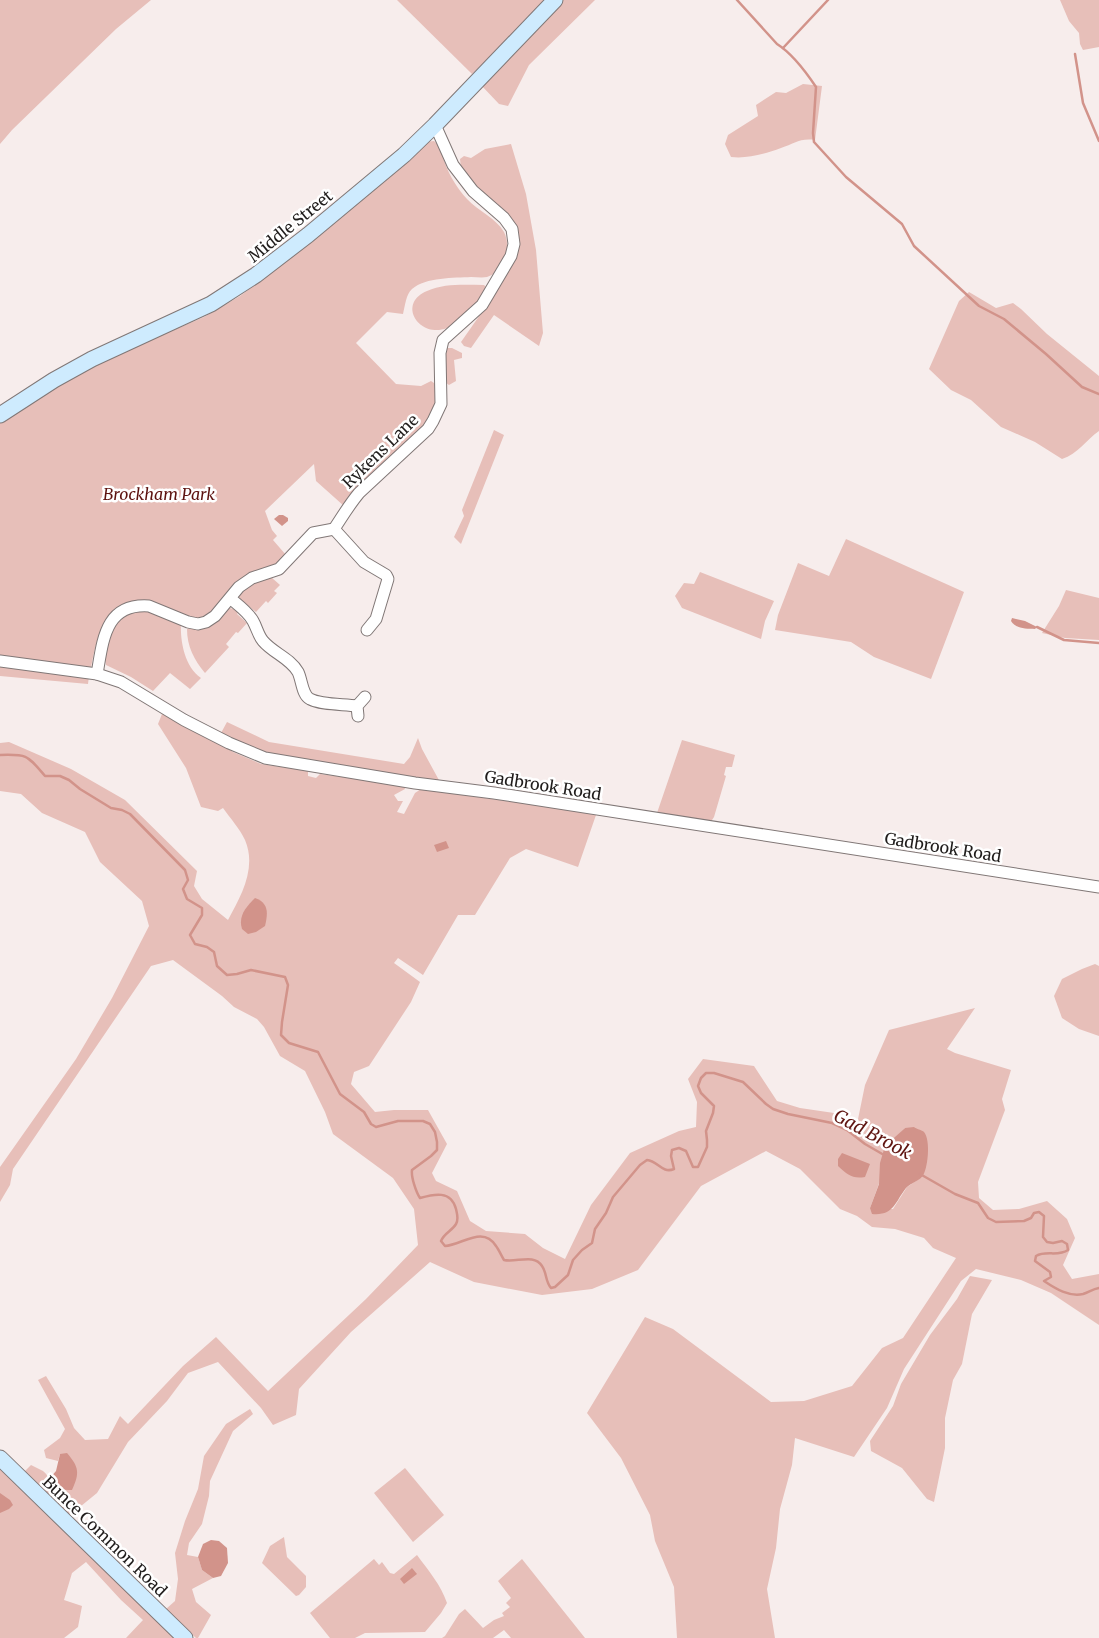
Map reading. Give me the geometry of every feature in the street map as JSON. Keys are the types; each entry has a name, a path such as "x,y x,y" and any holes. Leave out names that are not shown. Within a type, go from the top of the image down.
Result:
{"street":[{"name":"Middle Street","path":"0,415 54,380 92,359 211,304 242,285 308,235 404,155 555,0"},
{"name":"Rykens Lane","path":"334,529 348,505 428,429 434,421 441,404 440,353 443,340 482,305 511,256 514,244 512,229 504,218 472,191 448,157 435,125"},
{"path":"97,674 108,626 115,615 125,608 136,605 149,606 188,622 198,624 206,622 215,616 239,587 252,578 279,569 312,533 334,529 364,562 386,575 388,579 376,619 367,630"},
{"path":"231,598 252,620 263,641 293,665 298,673 304,692 309,699 357,711 365,697"},
{"name":"Gadbrook Road","path":"0,661 97,674 121,682 184,720 229,743 265,758 415,783 1099,887"},
{"name":"Bunce Common Road","path":"0,1458 185,1638"}],"green space":[{"path":"0,0 151,0 116,29 0,144"},
{"path":"397,0 548,0 472,74"},
{"path":"563,0 595,0 529,65 508,106 499,104 481,85"},
{"path":"1060,0 1099,0 1099,47 1083,50 1080,44 1079,33 1069,21"},
{"path":"803,84 822,86 815,140 801,141 756,156 731,157 725,144 728,135 758,116 756,105 776,92 786,93"},
{"name":"Brockham Park","path":"434,141 440,149 457,187 471,203 501,227 506,238 507,252 498,270 487,277 440,279 418,285 408,294 403,314 387,312 356,343 396,384 421,386 431,381 437,385 438,404 429,424 344,506 316,481 314,464 265,511 272,530 277,536 273,540 286,555 274,567 209,615 201,619 194,619 144,602 128,602 115,608 106,619 95,649 88,684 0,676 0,423 93,365 204,317 240,296 351,208 425,142"},
{"path":"511,144 526,194 536,250 543,333 539,346 494,315 471,348 464,346 461,342 510,268 518,246 480,190 461,168 460,159 464,156 471,158 485,149"},
{"path":"484,285 486,292 478,302 464,317 447,328 428,329 415,318 413,304 418,297 427,291 448,286"},
{"path":"969,292 996,308 1013,303 1047,334 1099,376 1099,431 1073,454 1062,459 1035,442 1001,427 971,400 951,390 929,369 959,301"},
{"path":"446,348 452,348 462,353 462,358 454,360 456,381 449,385 445,382 444,351"},
{"path":"494,430 504,435 461,544 454,537 464,516 462,510"},
{"path":"846,539 964,592 931,679 874,657 851,642 775,630 778,615 798,563 829,576"},
{"path":"700,572 774,601 765,621 761,639 682,608 675,596 684,583 694,584"},
{"path":"271,577 280,585 274,591 277,593 268,603 266,601 256,612 246,604 244,606 239,597 242,592 252,583"},
{"path":"1066,590 1099,598 1099,640 1065,638 1042,633 1059,606"},
{"path":"230,608 239,611 237,614 247,623 238,633 236,632 226,644 229,647 205,673 192,652 188,641 187,629"},
{"path":"138,610 149,611 181,623 181,638 187,661 201,678 190,689 170,673 153,691 131,677 106,665 107,644 112,630 120,618"},
{"path":"162,714 233,752 261,764 308,771 308,776 316,778 320,774 404,785 405,789 394,795 398,801 403,801 397,812 404,814 415,793 421,789 596,815 578,867 526,849 510,858 475,915 458,915 423,975 398,958 394,963 420,982 411,1002 369,1066 354,1072 351,1084 375,1112 428,1110 447,1144 432,1173 436,1181 457,1191 470,1221 486,1231 525,1234 543,1248 565,1259 591,1205 630,1153 679,1131 696,1127 697,1102 688,1079 703,1059 754,1066 777,1101 800,1108 834,1113 857,1124 865,1085 889,1030 975,1008 947,1049 1011,1070 1002,1099 1005,1110 978,1182 979,1198 993,1210 1019,1209 1047,1201 1067,1219 1075,1238 1063,1265 1072,1279 1099,1274 1099,1325 1051,1293 1021,1280 976,1269 961,1281 904,1369 887,1408 854,1457 795,1438 792,1465 780,1509 776,1548 767,1589 775,1638 677,1638 674,1587 655,1541 650,1515 621,1458 587,1413 645,1317 673,1329 771,1402 804,1401 852,1386 882,1348 903,1338 956,1258 933,1248 924,1238 895,1229 872,1227 857,1216 840,1209 800,1169 766,1151 701,1186 638,1270 592,1289 542,1295 474,1282 430,1262 351,1332 299,1389 296,1415 273,1425 261,1408 218,1362 188,1373 167,1401 128,1442 97,1493 70,1515 23,1473 31,1465 43,1471 61,1490 60,1454 58,1461 46,1458 44,1450 60,1438 65,1429 38,1380 46,1376 66,1409 74,1428 85,1440 108,1439 120,1416 128,1424 183,1366 216,1337 268,1391 366,1299 418,1245 414,1209 393,1178 333,1134 325,1112 305,1071 280,1056 264,1027 257,1019 234,1007 173,960 151,966 13,1169 10,1185 0,1202 0,1167 76,1059 112,998 149,926 142,901 100,862 85,832 42,813 21,794 0,791 0,743 9,742 71,769 125,800 197,871 194,886 202,899 228,920 246,881 249,861 245,840 223,808 218,811 201,807 186,768 158,724","holes":["905,1128 922,1177 907,1187 893,1209 870,1208 896,1137"]},
{"path":"227,722 269,742 404,764 410,757 418,738 440,782 267,754 221,733"},
{"path":"682,740 735,755 732,767 726,767 724,775 726,776 714,817 710,823 657,813"},
{"path":"1095,964 1099,966 1099,1036 1079,1029 1062,1018 1054,996 1062,979"},
{"path":"970,1276 992,1280 972,1314 962,1364 953,1380 945,1418 945,1448 934,1502 927,1499 902,1468 871,1451 870,1441 893,1406 901,1384 930,1335 957,1299"},
{"path":"250,1409 253,1414 233,1431 210,1481 209,1496 202,1524 189,1543 187,1555 198,1557 202,1570 213,1578 192,1589 196,1602 211,1615 198,1638 196,1638 166,1609 175,1601 178,1579 175,1553 198,1489 204,1456 226,1424"},
{"path":"0,1465 176,1638 126,1638 143,1620 121,1600 86,1562 72,1573 64,1600 82,1606 78,1627 64,1638 0,1638"},
{"path":"405,1468 444,1515 413,1542 374,1493"},
{"path":"284,1537 287,1557 306,1576 306,1587 296,1596 262,1563 270,1546"},
{"path":"417,1555 438,1584 447,1603 425,1632 365,1633 355,1638 330,1638 310,1613 374,1559 379,1565 382,1562 390,1573 394,1574"},
{"path":"522,1559 585,1638 511,1638 504,1630 493,1638 442,1638 459,1614 465,1609 483,1628 504,1616 502,1613 510,1607 506,1603 511,1598 498,1581"}],"shaded area":[{"path":"279,515 288,518 288,521 282,526 274,519"},
{"path":"1012,618 1025,621 1037,627 1035,629 1025,629 1018,627 1011,621"},
{"path":"446,841 449,848 437,852 434,845"},
{"path":"255,898 260,900 265,906 267,913 266,921 265,926 256,932 248,934 242,929 241,920 246,908"},
{"path":"914,1127 924,1132 926,1136 928,1155 924,1173 922,1177 906,1188 890,1210 885,1213 872,1214 870,1208 879,1184 880,1163 885,1146 905,1128"},
{"path":"842,1153 870,1164 865,1177 850,1176 838,1166 838,1159"},
{"path":"67,1453 77,1470 72,1490 59,1488 54,1485 50,1478 56,1471 60,1454"},
{"path":"0,1493 10,1500 13,1505 0,1513"},
{"path":"211,1540 219,1541 227,1548 228,1563 221,1576 213,1578 202,1570 198,1557 203,1544"},
{"path":"412,1568 417,1574 404,1584 400,1579"}],"waterway":[{"path":"737,0 777,44 794,58 816,87 814,142 846,177 902,224 914,246 979,306 1004,319 1082,387 1099,394"},
{"path":"783,48 828,0"},
{"path":"1075,54 1083,103 1099,141"},
{"path":"1037,627 1064,640 1099,643"},
{"name":"Gad Brook","path":"0,755 26,757 45,776 60,776 69,780 111,808 130,814 185,870 188,880 183,889 187,899 202,908 202,915 190,935 195,944 207,947 214,952 217,966 227,975 251,970 285,977 288,985 281,1035 289,1043 318,1052 340,1094 364,1112 371,1124 376,1127 398,1121 423,1121 430,1124 435,1132 437,1150 412,1170 412,1176 420,1198 441,1195 446,1196 454,1203 457,1220 456,1224 441,1241 445,1246 472,1238 485,1237 496,1246 504,1260 530,1259 539,1262 544,1269 549,1285 551,1288 555,1287 568,1275 573,1260 592,1243 595,1229 606,1213 613,1197 640,1165 647,1160 663,1169 674,1169 671,1156 672,1150 679,1148 686,1151 693,1167 698,1167 707,1147 706,1131 714,1106 701,1093 698,1086 701,1078 706,1073 714,1073 743,1082 773,1109 832,1123 847,1130 865,1144 884,1155"},
{"name":"Gad Brook","path":"920,1174 955,1194 978,1203 988,1218 996,1222 1024,1221 1031,1218 1034,1213 1039,1212 1044,1216 1043,1237 1047,1242 1062,1241 1067,1244 1068,1250 1036,1256 1035,1261 1050,1272 1051,1277 1044,1281 1058,1289 1078,1295 1099,1288"}]}
